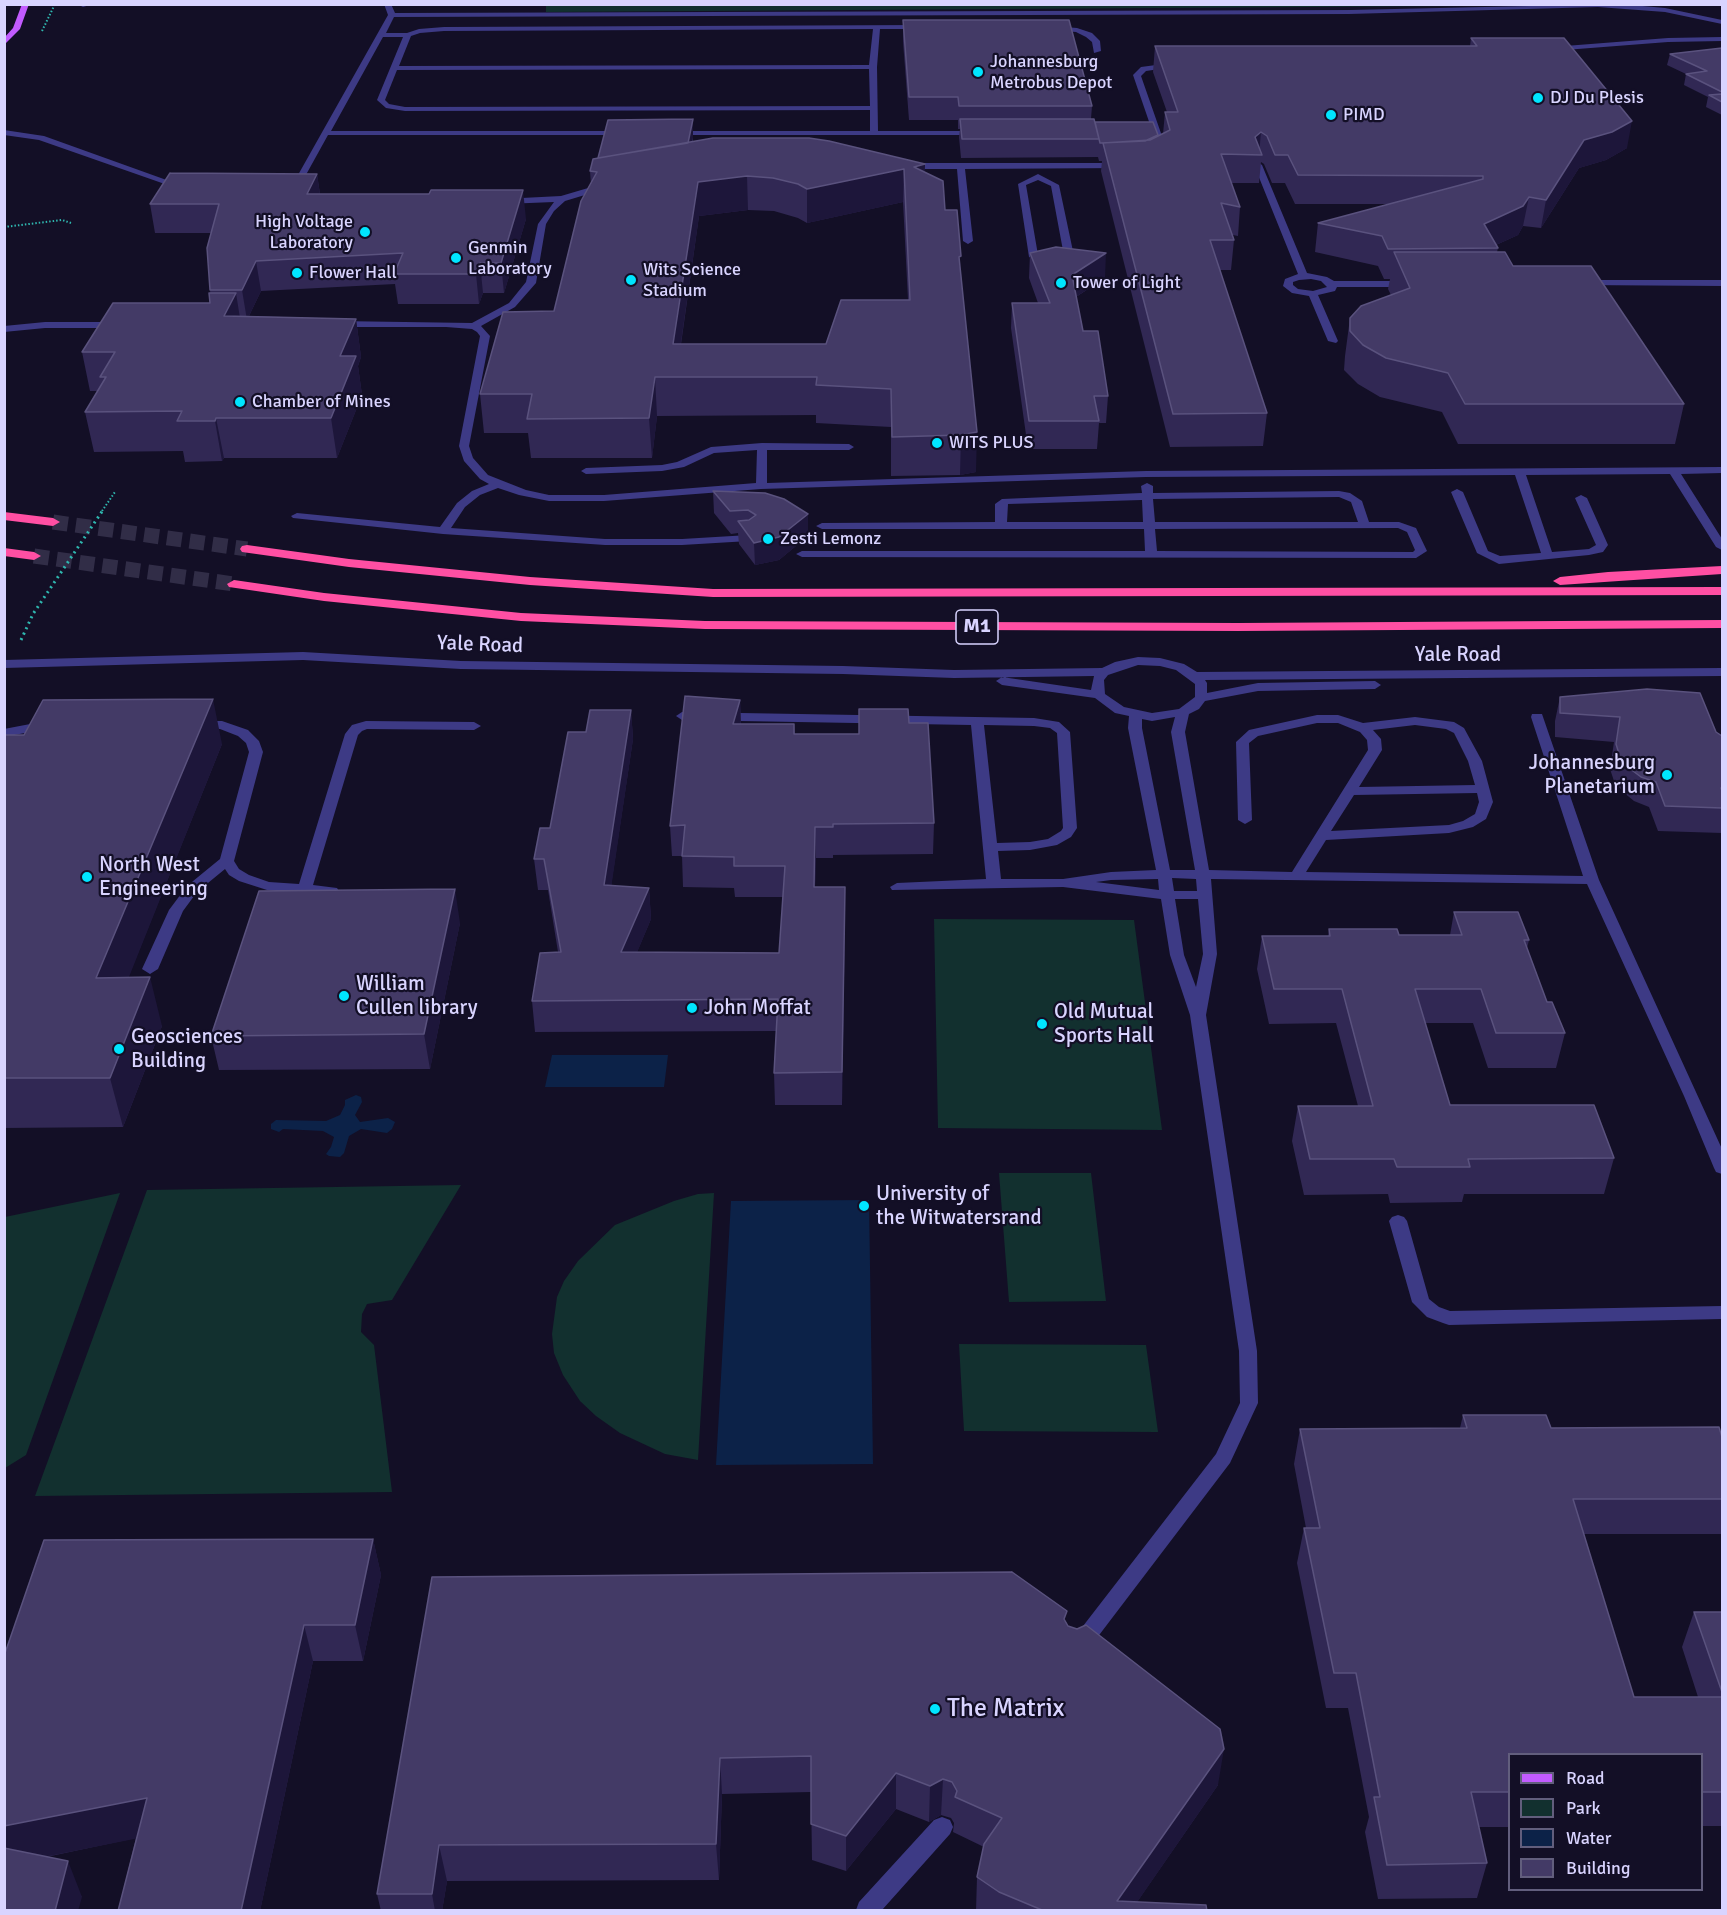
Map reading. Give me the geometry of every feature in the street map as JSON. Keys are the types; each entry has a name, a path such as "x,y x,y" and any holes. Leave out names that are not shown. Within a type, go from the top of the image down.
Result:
{"highway":[{"path":"4,516 53,522"},
{"name":"M1","path":"247,549 349,563 519,580 713,593 1722,591"},
{"path":"4,552 34,556"},
{"path":"1502,591 1608,576 1722,570"},
{"name":"M1","path":"234,584 324,597 521,616 705,626 1238,627 1722,624"}],"main road":[{"path":"4,43 16,29 27,4"}],"street":[{"path":"83,5 90,4"},
{"path":"303,4 320,4"},
{"path":"387,4 392,15"},
{"path":"507,14 510,4"},
{"path":"392,15 1349,12 1599,5 1665,10 1722,22"},
{"path":"292,194 392,15"},
{"path":"874,133 873,68 877,27"},
{"path":"381,35 408,35 419,31 444,29 934,27"},
{"path":"1046,27 1083,32 1096,41 1097,51"},
{"path":"408,35 381,100 386,106 405,109 873,108"},
{"path":"1545,50 1668,40 1722,39"},
{"path":"1163,151 1137,75 1144,69 1176,65"},
{"path":"394,68 873,68"},
{"path":"4,132 41,138 171,185 191,189"},
{"path":"326,133 636,133"},
{"path":"659,133 992,133"},
{"path":"1258,165 1304,277"},
{"path":"892,166 1128,166"},
{"path":"961,166 968,241"},
{"path":"1036,166 1038,177"},
{"path":"1038,177 1055,185 1069,256 1067,259 1044,260 1034,257 1022,184 1038,177"},
{"path":"493,201 562,199 611,185"},
{"path":"282,194 303,195"},
{"path":"320,325 474,326 512,305 531,283 542,224 551,209 562,199"},
{"path":"1332,284 1332,289 1313,294 1295,291 1288,286 1288,281 1304,277 1324,279 1332,284 1415,284"},
{"path":"1569,283 1722,283"},
{"path":"1313,294 1333,341"},
{"path":"4,321 45,325 128,325"},
{"path":"4,329 45,325"},
{"path":"474,326 485,336 464,446 468,459 484,477 524,493 580,499 761,486 1146,474 1722,470"},
{"path":"761,486 762,446"},
{"path":"586,471 662,468 680,465 711,450 762,446 849,447"},
{"path":"1673,470 1722,547"},
{"path":"1519,471 1548,556"},
{"path":"1146,474 1150,556"},
{"path":"443,531 461,505 476,493 498,484"},
{"path":"1456,492 1483,553 1499,560 1599,550 1602,545 1581,498"},
{"path":"1001,524 1001,504 1006,501 1148,496 1339,494 1350,496 1356,501 1365,525"},
{"path":"297,516 443,531 605,542 682,542 748,538"},
{"path":"802,554 1416,555 1421,551 1412,530 1407,527 1365,525 822,526"},
{"name":"Yale Road","path":"4,664 303,656 461,665 819,669 954,674 1104,672 1119,664 1138,661 1160,662 1179,667 1194,676 1619,678 1722,683"},
{"path":"1104,672 1098,679 1097,687 1099,695 1107,703 1136,715 1152,717 1182,712 1194,706 1201,698 1200,683 1194,676"},
{"name":"Yale Road","path":"1201,698 1258,687 1619,678 1722,672"},
{"name":"Yale Road","path":"954,674 1099,695"},
{"path":"1182,712 1178,732 1203,874 1210,954 1198,1015"},
{"path":"1073,1654 1223,1458 1249,1403 1248,1351 1198,1015 1177,955 1164,874 1135,728 1136,715"},
{"path":"682,716 976,721 1054,725 1063,732 1070,828 1066,834 1052,842 1030,846 991,847"},
{"path":"1537,717 1592,880 1692,1096 1722,1168"},
{"path":"1245,820 1243,742 1254,733 1317,719 1338,719 1360,727 1374,739 1375,750 1296,877"},
{"path":"976,721 994,883"},
{"path":"1322,836 1449,829 1468,824 1481,816 1486,802 1475,761 1459,731 1449,725 1415,721 1360,727"},
{"path":"4,733 59,723"},
{"path":"150,969 176,910 192,890 227,861 256,752 252,741 243,733 222,725 184,725"},
{"path":"304,890 352,734 357,728 366,725 474,726"},
{"path":"1350,791 1482,789"},
{"path":"227,861 234,872 267,886 352,892"},
{"path":"1063,883 1111,876 1164,874 1592,880"},
{"path":"897,887 1063,883 1167,895 1205,895"},
{"path":"1398,1221 1421,1302 1433,1312 1449,1318 1722,1313"},
{"path":"867,1911 942,1827"}],"path":[{"path":"4,227 62,220 70,223"},
{"path":"33,614 115,492"}],"green space":[{"path":"546,4 1617,5 546,12"},
{"name":"Old Mutual Sports Hall","path":"934,919 1134,920 1162,1130 938,1128"},
{"path":"999,1173 1091,1173 1106,1301 1009,1302"},
{"path":"461,1185 392,1300 367,1304 362,1314 361,1332 374,1345 392,1492 35,1496 147,1190"},
{"path":"120,1193 26,1455 5,1468 5,1217"},
{"path":"714,1193 698,1460 665,1454 620,1433 596,1416 580,1401 563,1375 554,1353 552,1334 557,1297 564,1281 578,1261 615,1225 674,1201 698,1194"},
{"path":"959,1344 1146,1345 1158,1432 964,1431"}],"water":[{"path":"552,1055 668,1055 664,1087 545,1087"},
{"path":"356,1095 361,1097 362,1102 355,1115 360,1122 388,1118 395,1122 387,1133 361,1129 349,1136 344,1153 340,1157 326,1154 334,1137 323,1131 283,1129 279,1132 271,1129 271,1124 276,1120 326,1121 340,1115 345,1100"},
{"path":"869,1200 873,1464 716,1465 731,1201"}],"building":[{"path":"903,20 1069,20 1092,106 959,106 958,97 909,97"},
{"path":"1471,38 1564,38 1632,121 1612,132 1584,140 1546,200 1529,197 1523,206 1484,224 1498,248 1388,249 1382,236 1318,223 1483,179 1483,176 1298,175 1288,155 1275,155 1267,136 1261,132 1255,137 1262,155 1221,154 1240,207 1221,203 1234,240 1210,240 1267,413 1173,414 1103,143 1150,140 1170,130 1165,112 1178,112 1155,46 1477,46"},
{"path":"1722,48 1722,92 1686,74 1707,71 1670,54"},
{"path":"1722,94 1722,102 1709,95"},
{"path":"693,119 688,143 598,158 608,120"},
{"path":"960,119 1094,119 1099,139 962,139"},
{"path":"1095,122 1153,122 1158,135 1145,141 1100,143"},
{"path":"713,138 809,138 925,164 914,167 943,181 945,210 957,210 961,256 959,257 977,432 961,435 892,437 891,389 816,385 817,377 655,377 649,418 527,419 532,394 480,394 503,312 554,311 581,201 597,172 590,171 593,159","holes":["904,169 910,300 841,300 826,344 673,344 698,182 747,176 773,178 798,184 807,189"]},
{"path":"170,173 317,174 307,194 429,194 431,190 523,190 501,263 480,263 476,274 394,274 403,253 256,261 242,290 210,290 207,248 219,204 150,204"},
{"path":"1056,247 1106,253 1072,275 1083,331 1098,331 1108,396 1094,396 1099,421 1029,421 1012,303 1050,303 1030,253"},
{"path":"1394,252 1505,252 1513,266 1591,266 1684,404 1465,404 1448,373 1386,358 1363,345 1350,331 1350,318 1361,306 1410,288"},
{"name":"Chamber of Mines","path":"209,293 236,293 224,316 356,319 340,356 356,356 331,418 216,418 215,421 177,421 182,411 85,412 106,377 100,377 115,352 82,352 113,303 210,303"},
{"path":"713,491 765,493 784,499 808,514 779,537 754,543 738,521 749,520 756,515 748,510 730,511"},
{"name":"Johannesburg Planetarium","path":"1647,689 1700,693 1716,732 1722,736 1722,808 1665,806 1656,782 1641,777 1620,757 1616,744 1620,717 1560,713 1560,697"},
{"path":"685,696 740,700 733,724 794,724 794,734 859,734 859,709 908,709 909,723 928,723 934,823 833,824 833,827 815,827 814,887 845,887 842,1072 774,1073 778,999 532,1001 540,953 561,952 544,859 534,859 540,828 550,828 568,732 586,732 590,710 631,710 604,885 649,888 621,952 779,953 785,866 734,866 734,857 682,856 685,825 670,826"},
{"path":"213,699 96,978 150,977 110,1078 4,1078 4,735 24,735 43,700"},
{"name":"William Cullen library","path":"455,889 424,1034 211,1036 259,891"},
{"path":"1454,912 1518,912 1529,940 1524,940 1547,1002 1552,1002 1565,1033 1496,1033 1481,989 1415,989 1450,1105 1594,1105 1614,1158 1468,1159 1470,1167 1397,1167 1394,1159 1310,1159 1298,1106 1373,1106 1342,989 1274,989 1262,936 1330,936 1329,929 1397,929 1399,935 1462,935"},
{"path":"1463,1415 1546,1415 1551,1428 1719,1427 1722,1437 1722,1499 1573,1499 1634,1697 1722,1697 1722,1792 1703,1792 1703,1753 1508,1753 1508,1792 1471,1792 1487,1863 1387,1865 1374,1797 1380,1797 1356,1673 1334,1673 1304,1528 1320,1528 1300,1429 1467,1428"},
{"path":"373,1539 355,1625 304,1625 241,1911 118,1911 147,1798 4,1826 4,1656 44,1540"},
{"path":"1012,1572 1067,1611 1064,1619 1068,1626 1077,1629 1086,1625 1220,1729 1224,1749 1117,1901 1206,1905 1207,1911 1050,1911 1042,1910 999,1892 977,1877 984,1844 1002,1818 955,1797 957,1791 952,1782 943,1779 930,1786 896,1773 846,1836 811,1824 811,1756 720,1758 716,1844 439,1845 432,1894 377,1894 432,1577"},
{"path":"1694,1612 1722,1612 1722,1692"},
{"path":"4,1848 68,1861 55,1911 4,1911"}],"tunnel":[{"path":"53,522 247,549"},
{"path":"34,556 234,584"}],"place":[{"name":"Johannesburg Metrobus Depot","path":"978,72"},
{"name":"DJ Du Plesis","path":"1538,98"},
{"name":"PIMD","path":"1331,115"},
{"name":"High Voltage Laboratory","path":"365,232"},
{"name":"Genmin Laboratory","path":"456,258"},
{"name":"Flower Hall","path":"297,273"},
{"name":"Wits Science Stadium","path":"631,280"},
{"name":"Tower of Light","path":"1061,283"},
{"name":"Chamber of Mines","path":"240,402"},
{"name":"WITS PLUS","path":"937,443"},
{"name":"Zesti Lemonz","path":"768,539"},
{"name":"Johannesburg Planetarium","path":"1667,775"},
{"name":"North West Engineering","path":"87,877"},
{"name":"William Cullen library","path":"344,996"},
{"name":"John Moffat","path":"692,1008"},
{"name":"Old Mutual Sports Hall","path":"1042,1024"},
{"name":"Geosciences Building","path":"119,1049"},
{"name":"University of the Witwatersrand","path":"864,1206"},
{"name":"The Matrix","path":"935,1709"}]}
